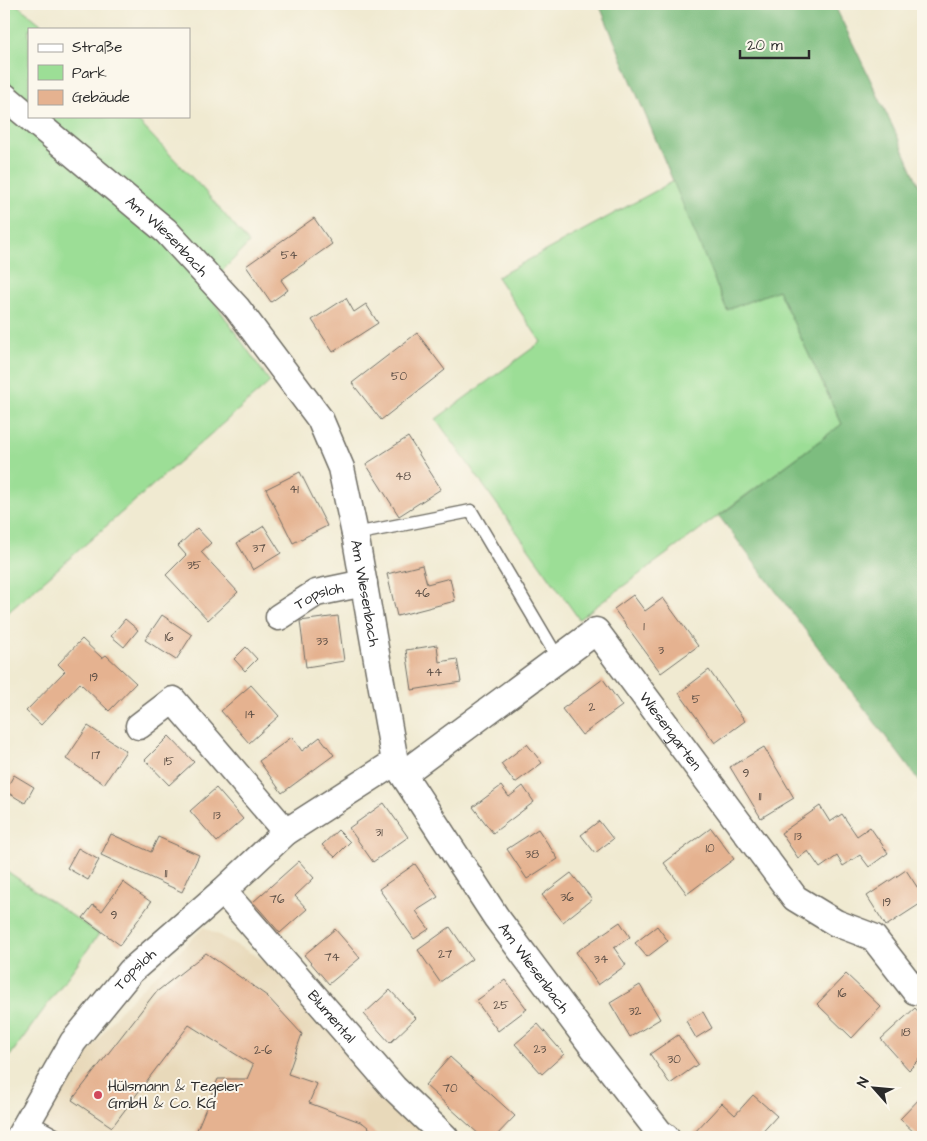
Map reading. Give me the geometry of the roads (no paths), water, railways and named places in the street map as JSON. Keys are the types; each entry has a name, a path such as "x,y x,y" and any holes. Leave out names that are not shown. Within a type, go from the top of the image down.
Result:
{"street":[{"name":"Am Wiesenbach","path":"4,96 28,116"},
{"name":"Am Wiesenbach","path":"30,118 166,231 236,308 320,419 341,468 399,768 496,917 590,1043 659,1132 666,1137"},
{"name":"Topsloh","path":"279,617 316,593 364,583"},
{"name":"Wiesengarten","path":"399,768 558,660 596,631 795,898 836,923 873,937 915,991"},
{"path":"139,726 173,700 286,832"},
{"name":"Topsloh","path":"24,1128 73,1042 131,971 223,891 286,832 399,768"},
{"name":"Blumental","path":"223,891 394,1088 445,1137"}],"lane":[{"path":"355,534 471,512 558,660"},
{"path":"24,1128 59,1137"}],"place":[{"name":"Hülsmann & Tegeler GmbH & Co. KG","path":"98,1095"}]}
